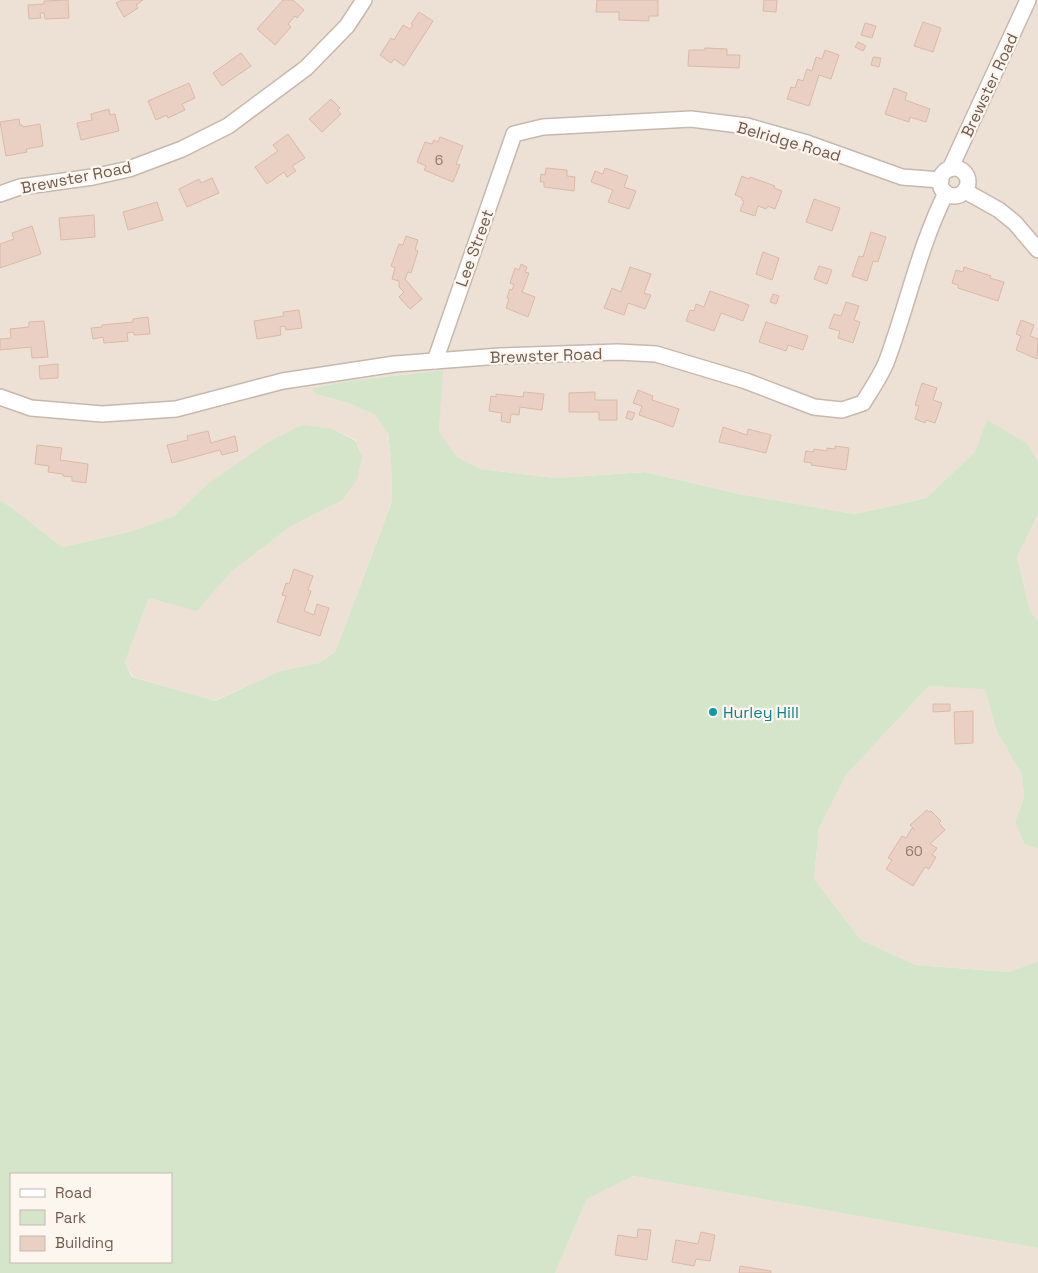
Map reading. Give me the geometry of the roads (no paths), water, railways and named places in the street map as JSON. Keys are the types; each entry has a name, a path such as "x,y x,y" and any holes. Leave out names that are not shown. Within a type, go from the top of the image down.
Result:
{"street":[{"name":"Brewster Road","path":"0,194 20,187 128,170 182,149 228,126 306,68 347,26 364,0"},
{"name":"Brewster Road","path":"0,397 31,408 102,414 176,409 282,381 395,364 500,356 618,352 656,354 746,381 814,407 842,410 863,403 885,364 946,181 1028,0"},
{"name":"Belridge Road","path":"514,134 543,127 691,119 747,126 811,145 902,177 946,181"},
{"name":"Lee Street","path":"435,361 514,134"},
{"path":"958,169 964,173 968,180 965,191 958,196 949,195 946,181 958,169"},
{"path":"965,191 999,210 1015,223 1038,250"}],"place":[{"name":"Hurley Hill","path":"713,712"}]}
